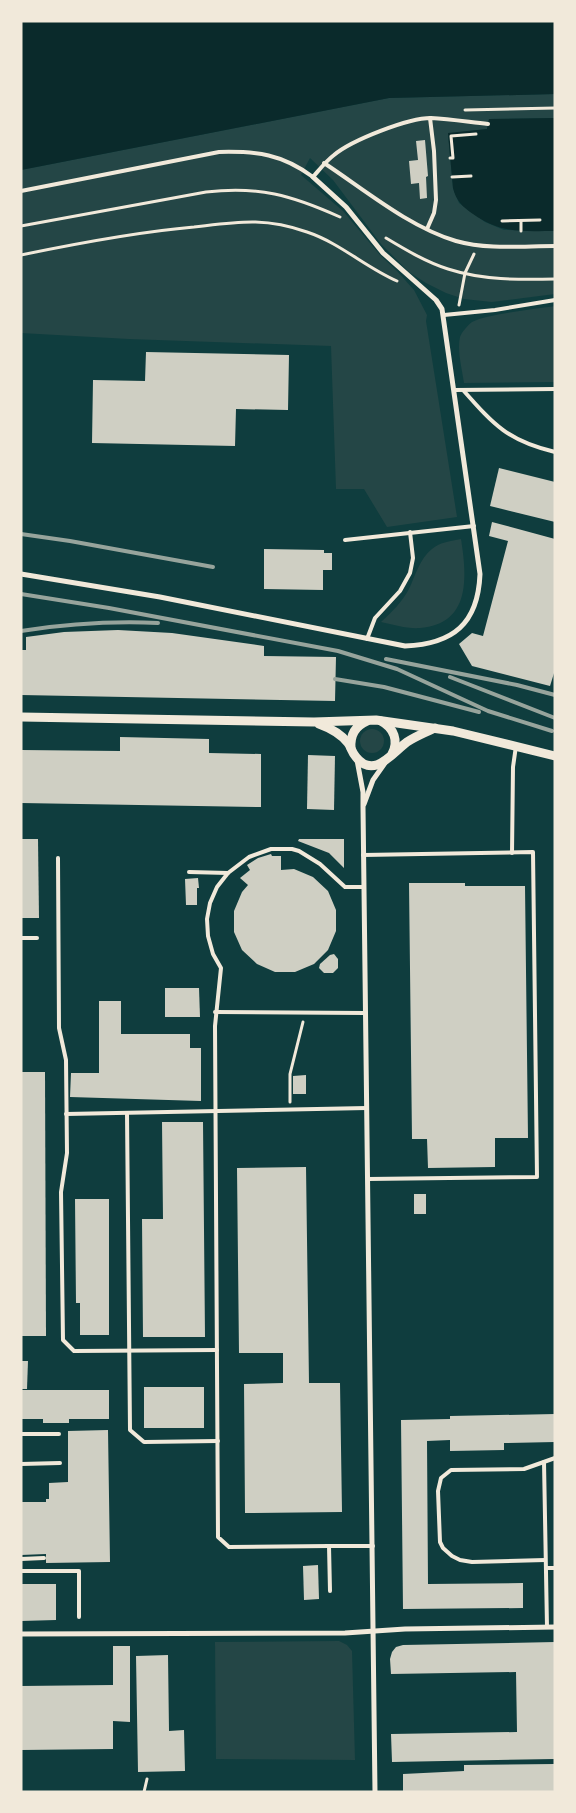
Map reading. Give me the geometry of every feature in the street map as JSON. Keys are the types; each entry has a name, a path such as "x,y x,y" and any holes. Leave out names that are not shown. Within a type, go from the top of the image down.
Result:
{"street":[{"path":"21,574 151,596 405,646 441,640 460,628 469,617 475,606 480,585 480,574 442,308 436,300 383,253 346,207 313,177"},
{"path":"21,717 314,722 373,720 435,728 555,756"},
{"path":"363,807 373,780 395,748 394,735 387,725 373,720 363,723 355,729 351,737 361,780 363,807 376,1792"},
{"path":"314,722 336,732 347,742 360,761 370,765 378,764 389,758 411,740 435,728"},
{"path":"21,1634 345,1633 405,1629 555,1627"}],"lane":[{"path":"427,229 434,212 436,200 434,151 430,118"},
{"path":"21,191 219,152 267,154 289,162 313,177 335,154 351,144 399,125 430,118 488,124"},
{"path":"324,164 427,229 457,241 493,246 555,246"},
{"path":"444,315 495,310 555,300"},
{"path":"454,390 555,389"},
{"path":"463,390 491,421 506,433 518,440 555,452"},
{"path":"345,540 474,526"},
{"path":"366,639 375,618 400,591 410,573 413,558 410,532"},
{"path":"512,853 513,767 516,746"},
{"path":"364,887 345,887 320,864 299,851 271,849 249,857 228,873 217,887 210,903 207,919 210,945 221,968 215,1012 218,1537 229,1547 373,1546"},
{"path":"363,855 533,852 537,1177 368,1179"},
{"path":"58,858 59,1028 66,1060 66,1152 61,1192 63,1340 74,1352 217,1350"},
{"path":"189,872 228,873"},
{"path":"21,938 38,938"},
{"path":"215,1012 365,1013"},
{"path":"66,1114 367,1108"},
{"path":"127,1113 130,1430 144,1442 218,1441"},
{"path":"21,1434 58,1434"},
{"path":"545,1560 477,1562 460,1560 452,1556 443,1548 438,1534 438,1486 441,1478 447,1472 454,1469 524,1469 555,1458"},
{"path":"544,1462 547,1627"},
{"path":"21,1464 60,1463"},
{"path":"329,1546 330,1591"},
{"path":"21,1559 44,1558"},
{"path":"546,1568 555,1568"},
{"path":"21,1571 79,1570 79,1617"}],"path":[{"path":"462,110 555,108"},
{"path":"450,158 453,158 451,136 476,134"},
{"path":"452,177 471,176"},
{"path":"21,226 206,192 230,189 252,190 300,200 362,227 435,264 465,273 503,278 555,279"},
{"path":"502,221 540,220"},
{"path":"521,221 521,231"},
{"path":"21,255 125,234 231,222 262,222 290,227 327,240 394,280 424,289"},
{"path":"459,314 465,273 479,245"},
{"path":"290,1110 290,1074 306,1012"},
{"path":"144,1792 147,1779"}],"shaded area":[{"path":"21,21 555,21 555,94 389,98 21,170"},
{"path":"555,94 555,118 489,119 487,129 448,134 453,188 459,203 485,222 504,230 555,231 555,294 492,302 464,299 446,293 409,272 381,244 333,180 310,158 301,175 343,211 380,255 397,271 414,290 427,315 426,321 457,517 387,527 364,489 336,489 331,346 21,333 21,170 389,98"},
{"path":"555,118 555,231 522,231 503,228 483,220 460,203 453,188 448,133 487,129 489,119"},
{"path":"555,306 555,382 464,383 459,342 462,333 472,322 499,314"},
{"path":"461,539 464,583 462,596 457,608 449,618 437,625 420,628 381,622 403,598 421,562 428,553 442,543"},
{"path":"372,729 381,732 384,741 381,750 372,753 363,750 360,741 363,732"},
{"path":"339,1641 347,1645 352,1651 355,1760 216,1759 215,1642"}],"building":[{"path":"425,140 428,176 426,177 427,198 420,199 419,183 411,184 409,161 418,160 416,141"},
{"path":"146,352 289,355 288,410 236,409 235,446 92,443 93,380 145,381"},
{"path":"499,468 555,482 555,522 490,506"},
{"path":"492,522 555,539 555,670 550,686 472,666 459,644 472,633 483,636 508,541 489,536"},
{"path":"264,549 324,550 324,553 332,553 332,570 323,570 323,590 264,589"},
{"path":"118,630 172,633 264,646 264,656 336,657 335,701 21,695 21,650 26,650 26,637 64,632"},
{"path":"120,737 209,739 209,753 261,754 261,807 21,803 21,750 120,751"},
{"path":"308,755 335,756 334,810 307,809"},
{"path":"21,839 38,839 39,918 21,918"},
{"path":"299,839 344,839 344,868 329,853 298,841"},
{"path":"271,854 272,856 281,856 281,870 294,869 313,877 328,891 336,910 336,931 328,950 314,964 295,972 275,972 257,964 242,950 234,932 234,911 242,892 248,885 240,878 250,870 247,865 258,858"},
{"path":"198,878 197,905 186,905 185,879"},
{"path":"409,883 465,883 465,886 525,886 528,1138 495,1138 495,1167 428,1168 427,1139 412,1139"},
{"path":"334,954 338,959 338,968 333,973 324,973 319,968 320,964 330,955"},
{"path":"165,988 199,988 200,1017 165,1017"},
{"path":"99,1001 121,1001 121,1034 190,1034 190,1048 201,1048 201,1101 70,1097 71,1073 99,1073"},
{"path":"21,1072 45,1072 46,1336 21,1336"},
{"path":"306,1075 306,1094 293,1094 293,1076"},
{"path":"162,1122 203,1122 205,1337 143,1337 142,1219 163,1219"},
{"path":"306,1167 309,1383 340,1383 342,1512 245,1513 244,1384 283,1383 283,1353 239,1353 237,1168"},
{"path":"414,1194 426,1194 426,1214 414,1214"},
{"path":"75,1199 109,1199 109,1335 80,1335 80,1303 76,1303"},
{"path":"21,1361 28,1361 27,1389 21,1389"},
{"path":"144,1387 204,1387 204,1428 144,1428"},
{"path":"21,1390 109,1390 109,1419 69,1419 69,1423 43,1423 43,1419 21,1419"},
{"path":"555,1414 555,1442 504,1443 504,1450 450,1451 450,1440 427,1441 428,1584 523,1583 523,1608 403,1609 401,1420 450,1419 450,1416"},
{"path":"108,1430 110,1562 46,1563 46,1554 21,1555 21,1502 46,1502 46,1499 49,1499 49,1483 68,1482 68,1431"},
{"path":"318,1565 319,1599 304,1600 303,1566"},
{"path":"21,1584 56,1584 56,1620 21,1621"},
{"path":"555,1642 555,1759 392,1762 391,1734 517,1732 516,1672 391,1674 390,1659 396,1647 403,1645"},
{"path":"113,1646 130,1646 130,1722 113,1721 113,1749 21,1750 21,1686 113,1685"},
{"path":"168,1655 169,1731 184,1730 185,1771 138,1772 136,1656"},
{"path":"555,1764 555,1792 403,1792 403,1774 464,1771 464,1765"}],"railway":[{"path":"21,534 213,567"},
{"path":"21,594 109,608 338,651 397,669 488,711 552,731"},
{"path":"21,631 124,622 158,623"},
{"path":"386,659 517,685 555,695"},
{"path":"450,677 555,718"},
{"path":"335,679 384,687 479,712"}]}
